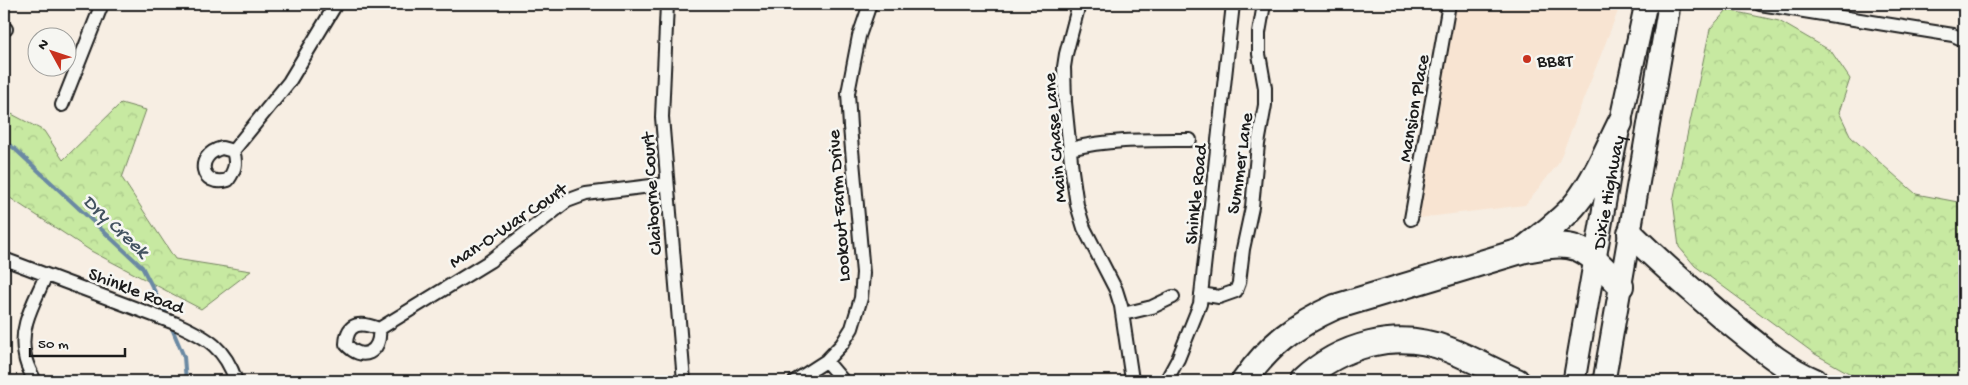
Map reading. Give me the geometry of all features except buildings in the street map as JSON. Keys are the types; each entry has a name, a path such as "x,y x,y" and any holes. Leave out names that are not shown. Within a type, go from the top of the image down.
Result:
{"highway":[{"path":"1521,252 1577,203 1620,123"},
{"path":"1630,233 1677,278 1761,348 1785,365 1815,381"},
{"path":"1244,381 1270,348 1288,332 1335,307 1521,252 1549,246 1574,246 1582,249 1594,258 1621,286"},
{"path":"1302,381 1327,360 1349,349 1371,343 1391,341 1419,342 1446,348 1517,381"}],"main road":[{"name":"Dixie Highway","path":"1574,381 1594,258 1620,123 1645,8 1648,4"},
{"name":"Dixie Highway","path":"1604,381 1668,12 1666,4"}],"street":[{"path":"62,106 102,4"},
{"path":"233,151 289,82 336,4"},
{"name":"Claiborne Court","path":"668,4 662,117 684,381"},
{"name":"Lookout Farm Drive","path":"795,381 826,361 842,344 852,328 861,298 863,273 848,93 859,36 870,4"},
{"name":"Main Chase Lane","path":"1079,4 1064,67 1065,102 1077,205 1084,228 1116,290 1123,314 1132,380"},
{"name":"Shinkle Road","path":"1166,381 1191,329 1201,294 1233,4"},
{"name":"Summer Lane","path":"1201,294 1219,297 1236,291 1240,283 1252,208 1258,144 1265,105 1265,88 1259,54 1259,33 1264,4"},
{"name":"Mansion Place","path":"1411,219 1447,4"},
{"path":"1760,4 1953,35 1964,40"},
{"path":"1070,148 1083,145 1150,140 1190,140"},
{"name":"Man-O-War Court","path":"380,329 490,261 567,201 586,194 667,184"},
{"name":"Shinkle Road","path":"4,259 177,324 203,336 215,346 227,361 236,381"},
{"path":"35,381 25,358 23,330 46,275"},
{"path":"1123,314 1152,307 1173,297"},
{"path":"826,361 843,381"}],"shaded area":[{"path":"1449,4 1648,4 1645,8 1620,6 1558,164 1525,205 1411,219"}],"green space":[{"path":"1727,10 1779,21 1831,51 1850,79 1839,112 1851,137 1916,194 1958,202 1964,208 1964,379 1954,381 1863,381 1815,354 1695,266 1679,247 1673,201 1710,29"},
{"path":"121,103 146,110 122,178 175,259 251,271 201,309 91,251 4,194 4,110 44,131 63,160"}],"waterway":[{"name":"Dry Creek","path":"4,141 15,149 142,267 168,317"},
{"name":"Dry Creek","path":"171,326 184,357 186,381"}],"place":[{"name":"BB&T","path":"1527,59"}]}
